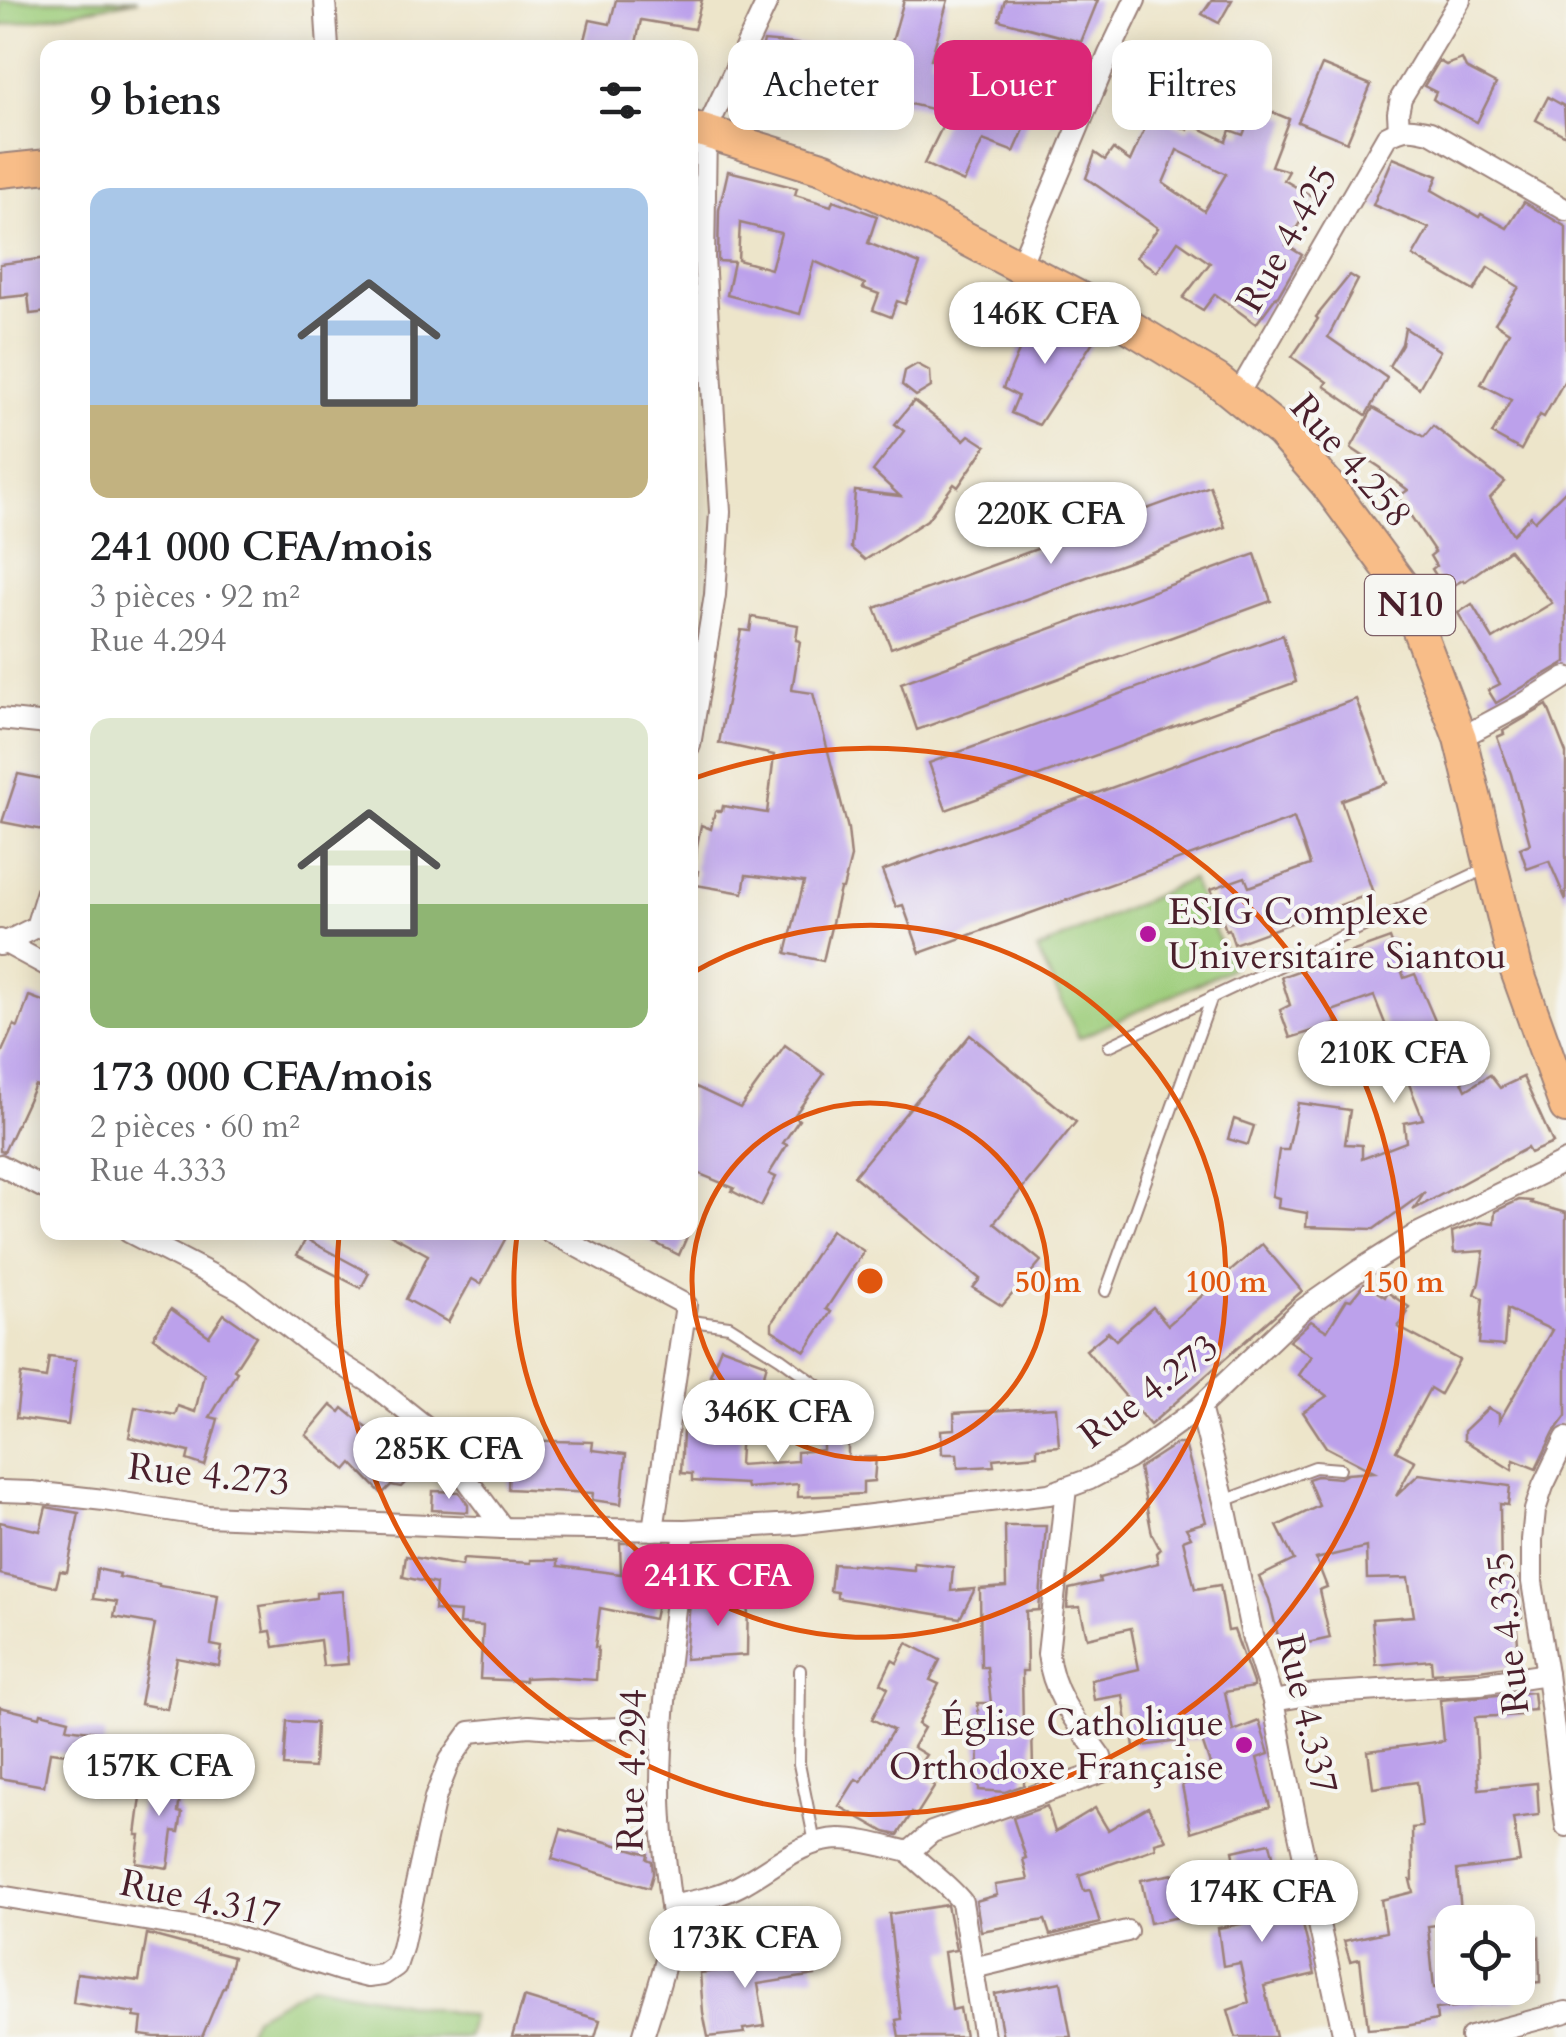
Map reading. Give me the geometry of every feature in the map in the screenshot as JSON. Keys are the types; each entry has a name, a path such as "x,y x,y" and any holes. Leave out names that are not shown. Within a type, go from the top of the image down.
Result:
{"highway":[{"name":"Rue 4.258","path":"698,129 825,168 925,216 1106,312 1217,380 1281,432 1326,483 1402,586 1460,738 1516,968 1566,1107"},
{"path":"0,171 40,167"}],"street":[{"path":"325,0 328,40"},
{"path":"698,697 715,595 720,512 698,129 768,0"},
{"path":"1020,266 1134,0"},
{"path":"1460,0 1400,98 1399,130 1412,127 1430,132 1566,210"},
{"name":"Rue 4.425","path":"1237,396 1387,136 1399,130"},
{"path":"1460,738 1566,677"},
{"path":"0,719 40,723"},
{"path":"1,942 36,927 40,914"},
{"path":"1,942 40,962"},
{"name":"Rue 4.273","path":"0,1491 104,1500 207,1516 653,1530 794,1524 1050,1494 1128,1459 1200,1407 1302,1310 1358,1271 1417,1234 1566,1161"},
{"path":"0,1164 40,1186"},
{"path":"144,1240 241,1290 316,1348 372,1383 430,1430 504,1528"},
{"path":"565,1240 686,1305 653,1530"},
{"name":"Rue 4.337","path":"1200,1407 1252,1636 1273,1702 1344,2037"},
{"name":"Rue 4.335","path":"1566,1438 1539,1498 1532,1540 1532,1582 1560,1722 1566,1826"},
{"path":"909,1852 932,1832 1102,1772 1101,1757 1061,1698 1050,1670 1048,1654 1066,1488"},
{"name":"Rue 4.294","path":"644,2037 673,1922 661,1800 663,1726 685,1530"},
{"path":"1273,1702 1314,1694 1480,1684 1548,1674"},
{"name":"Rue 4.317","path":"0,1896 223,1933 340,1970 368,1977 382,1975 396,1966 402,1948 435,1798 450,1760 470,1732 529,1726 578,1730 663,1726"},
{"path":"671,1906 712,1898 738,1887 799,1849 816,1843 840,1839 909,1852 962,1902 984,2037"},
{"path":"974,1968 1127,1931"},
{"path":"1472,2037 1566,2012"}],"lane":[{"path":"1109,1046 1490,866"},
{"path":"1106,1292 1212,998"},
{"path":"684,1320 729,1326 820,1387"},
{"path":"1224,1502 1316,1467 1340,1469"},
{"path":"800,1670 798,1764 816,1843"}],"green space":[{"path":"0,0 138,0 0,26"},
{"path":"1191,879 1232,968 1079,1038 1037,950"},
{"path":"311,1985 472,2016 468,2037 245,2037 254,2017"}],"building":[{"path":"616,0 702,0 694,29 641,20 637,40 585,40 590,20 610,24"},
{"path":"904,0 948,0 931,59 934,110 914,105 914,40 893,40"},
{"path":"1005,0 1098,0 1082,40 999,20"},
{"path":"1212,0 1232,0 1219,23 1202,14"},
{"path":"1462,59 1466,68 1496,84 1477,122 1437,102 1433,99 1436,92 1424,86 1439,61 1446,65"},
{"path":"1322,65 1371,85 1347,142 1298,122"},
{"path":"1548,97 1564,106 1566,136 1536,120"},
{"path":"1272,112 1289,119 1271,166 1289,171 1284,180 1315,198 1286,245 1302,255 1277,298 1256,324 1215,294 1203,310 1183,298 1210,263 1178,241 1157,272 1136,257 1158,228 1086,178 1095,153 1105,160 1113,149 1130,161 1144,130 1203,130 1226,141 1230,130 1243,135 1245,130 1272,130","holes":["1177,150 1226,174 1204,211 1163,183"]},
{"path":"941,130 1024,130 1014,152 983,140 964,182 924,164"},
{"path":"1393,158 1438,176 1432,190 1479,217 1481,214 1507,228 1524,202 1566,227 1566,378 1521,450 1492,434 1511,400 1481,384 1509,332 1495,323 1519,287 1488,267 1474,291 1413,256 1429,228 1373,205"},
{"path":"728,171 797,188 795,195 831,206 833,200 877,216 868,243 920,264 905,304 897,301 891,317 873,310 879,294 814,261 800,314 727,295 734,262 718,261 719,210","holes":["740,223 781,233 771,269 738,260"]},
{"path":"40,259 40,313 30,314 28,295 0,298 0,264"},
{"path":"1350,275 1358,280 1328,337 1387,378 1366,415 1324,386 1327,382 1292,357 1316,317"},
{"path":"1034,316 1064,330 1069,321 1096,337 1039,425 1011,413 1018,396 1003,388"},
{"path":"1405,328 1440,351 1419,388 1389,366 1402,344"},
{"path":"917,364 930,371 931,387 916,396 902,385 905,371"},
{"path":"914,401 964,440 969,435 986,446 958,487 954,484 927,520 865,560 851,548 855,491 900,496 873,471 904,431 895,424"},
{"path":"1373,408 1424,437 1433,426 1505,482 1490,498 1513,534 1531,516 1535,521 1566,490 1566,662 1496,703 1488,690 1500,684 1458,613 1472,604 1493,639 1552,603 1509,550 1464,582 1445,590 1432,569 1436,566 1430,556 1435,552 1398,497 1408,490 1351,448"},
{"path":"1210,486 1225,527 891,648 875,608"},
{"path":"1255,554 1271,601 917,730 901,683"},
{"path":"752,617 798,625 796,640 800,641 792,690 813,693 848,829 851,857 823,961 786,953 804,882 746,875 743,893 698,885 701,825 711,829 715,811 722,811 723,806 767,813 774,755 719,743 741,630 750,631"},
{"path":"1283,635 1296,682 946,810 929,763"},
{"path":"1356,699 1387,783 1341,800 1373,893 1234,944 1211,889 1245,877 1249,887 1310,865 1294,818 920,953 903,905 896,907 882,871"},
{"path":"1547,705 1566,753 1566,900 1549,861 1527,869 1520,848 1530,844 1497,737"},
{"path":"18,774 40,778 40,829 2,822"},
{"path":"1390,938 1404,978 1415,974 1436,1023 1433,1025 1445,1057 1450,1055 1466,1090 1490,1075 1500,1088 1523,1077 1553,1143 1530,1153 1527,1148 1413,1210 1425,1192 1374,1229 1306,1227 1307,1213 1278,1208 1279,1198 1272,1196 1279,1150 1288,1150 1298,1103 1350,1110 1345,1144 1362,1145 1362,1159 1406,1142 1404,1123 1423,1119 1374,996 1332,1011 1336,1024 1290,1038 1280,1010 1290,1005 1281,977"},
{"path":"29,996 40,1000 40,1087 35,1085 4,1152 0,1151 0,1056 14,1025 18,1027"},
{"path":"970,1035 1076,1122 994,1223 1041,1261 1002,1306 973,1288 980,1279 854,1176"},
{"path":"785,1045 824,1074 794,1116 799,1120 769,1174 776,1177 761,1206 732,1191 734,1188 698,1173 698,1088 740,1108"},
{"path":"1234,1119 1254,1126 1248,1145 1228,1139"},
{"path":"1519,1200 1566,1213 1566,1416 1536,1469 1514,1460 1512,1470 1464,1440 1464,1431 1488,1408 1499,1414 1499,1421 1552,1330 1507,1309 1504,1346 1479,1344 1483,1298 1475,1294 1484,1251 1454,1253 1452,1232 1480,1222 1494,1224 1495,1211"},
{"path":"831,1230 864,1251 826,1309 831,1312 805,1351 772,1330 772,1322"},
{"path":"308,1240 369,1273 361,1288 297,1255"},
{"path":"401,1240 505,1240 481,1284 472,1279 448,1322 406,1299 428,1255"},
{"path":"650,1240 686,1240 679,1255"},
{"path":"1262,1244 1302,1291 1150,1425 1086,1350 1108,1332 1116,1340 1153,1307 1168,1325"},
{"path":"1364,1284 1385,1297 1387,1292 1409,1307 1398,1327 1459,1360 1440,1394 1430,1388 1396,1451 1415,1461 1396,1496 1419,1474 1510,1486 1508,1505 1500,1504 1501,1582 1517,1580 1522,1617 1516,1618 1519,1657 1514,1665 1432,1673 1431,1660 1376,1665 1372,1619 1414,1616 1408,1578 1367,1579 1366,1547 1316,1559 1327,1587 1319,1590 1330,1638 1281,1649 1269,1599 1259,1577 1294,1560 1277,1526 1319,1506 1308,1479 1374,1472 1326,1447 1303,1412 1327,1396 1299,1375 1312,1356 1289,1341 1311,1321 1327,1331 1347,1299 1351,1300"},
{"path":"171,1309 209,1336 224,1314 256,1336 210,1417 218,1419 205,1466 187,1460 189,1452 129,1437 135,1407 175,1415 178,1406 195,1412 204,1374 153,1337"},
{"path":"721,1347 767,1364 759,1392 710,1375"},
{"path":"49,1357 76,1360 68,1425 16,1418 21,1374 46,1378"},
{"path":"331,1405 340,1412 343,1408 383,1441 396,1428 424,1456 414,1466 418,1470 401,1487 391,1485 382,1494 352,1463 346,1470 306,1435"},
{"path":"1056,1407 1059,1446 1037,1448 1037,1455 993,1459 994,1466 958,1468 957,1454 942,1454 941,1430 955,1429 954,1413"},
{"path":"848,1427 848,1458 876,1457 874,1481 863,1482 863,1494 798,1497 798,1484 747,1488 746,1484 692,1481 692,1474 681,1473 683,1432 741,1430 739,1465 797,1461 797,1452 823,1450 823,1429"},
{"path":"510,1440 593,1442 592,1450 626,1454 621,1504 592,1500 593,1493 508,1489"},
{"path":"1176,1444 1185,1444 1206,1522 1186,1528 1191,1537 1183,1540 1195,1589 1220,1585 1228,1631 1234,1630 1253,1683 1253,1687 1225,1692 1233,1731 1259,1721 1269,1754 1257,1758 1270,1807 1191,1832 1182,1785 1213,1773 1201,1738 1134,1747 1123,1695 1094,1700 1091,1680 1139,1669 1131,1628 1087,1638 1080,1607 1067,1608 1069,1589 1158,1563 1156,1553 1160,1549 1152,1534 1139,1468"},
{"path":"433,1491 459,1492 468,1512 432,1510"},
{"path":"46,1507 79,1513 67,1572 60,1571 56,1587 0,1574 0,1522 40,1531"},
{"path":"1005,1526 1046,1526 1039,1610 1026,1611 1027,1671 1022,1671 1023,1729 1032,1729 1033,1768 1024,1767 1024,1785 1005,1792 979,1790 978,1703 991,1703 987,1667 981,1667 980,1589 1006,1587"},
{"path":"620,1543 635,1543 638,1576 662,1582 654,1619 600,1608 596,1680 480,1679 483,1626 459,1624 460,1612 434,1610 436,1584 403,1577 406,1556 462,1566 463,1559 531,1563 558,1560 558,1566 621,1574"},
{"path":"914,1563 953,1567 951,1591 975,1589 960,1618 837,1598 837,1592 830,1591 833,1564 914,1570"},
{"path":"97,1569 159,1586 218,1595 211,1645 222,1647 219,1666 177,1658 167,1709 140,1704 155,1624 114,1617 117,1602 93,1599"},
{"path":"342,1591 348,1664 323,1666 320,1640 274,1647 271,1631 264,1632 260,1606"},
{"path":"748,1597 747,1655 685,1659 690,1602"},
{"path":"907,1643 940,1660 930,1680 939,1684 918,1724 924,1728 913,1747 926,1755 914,1773 935,1786 898,1835 885,1832 839,1806 856,1779 861,1782 893,1730 872,1719 888,1688 881,1683 892,1660 897,1663"},
{"path":"1533,1692 1535,1710 1522,1711 1522,1715 1475,1717 1479,1789 1537,1783 1539,1815 1513,1818 1520,1862 1457,1870 1460,1905 1435,1905 1435,1925 1428,1926 1435,2005 1476,2005 1436,2009 1437,2020 1368,2029 1360,1959 1350,1961 1344,1941 1386,1932 1381,1900 1413,1892 1412,1828 1422,1827 1417,1782 1373,1788 1368,1751 1444,1741 1440,1700"},
{"path":"0,1707 69,1720 67,1728 105,1733 102,1758 50,1752 44,1786 0,1778"},
{"path":"287,1721 316,1723 314,1768 284,1766"},
{"path":"151,1770 183,1775 179,1832 173,1831 168,1868 136,1863 141,1797 146,1798"},
{"path":"1047,1806 1055,1832 1095,1808 1108,1830 1148,1807 1166,1840 1155,1843 1156,1848 1079,1875 1084,1891 1090,1890 1100,1923 1050,1935 1045,1920 981,1931 976,1901 997,1895 995,1885 1028,1880 1023,1859 1026,1858 1013,1818"},
{"path":"561,1829 648,1854 653,1874 649,1888 552,1859"},
{"path":"1270,1843 1275,1886 1258,1889 1268,1925 1301,1917 1315,1974 1264,1986 1276,2037 1236,2037 1228,2010 1249,2003 1240,1963 1223,1966 1218,1928 1247,1923 1233,1851"},
{"path":"1185,1872 1193,1886 1198,1913 1150,1923 1141,1880"},
{"path":"947,1905 956,1950 944,1952 952,2010 960,2008 965,2037 899,2037 896,2020 901,2019 889,1914"},
{"path":"1535,1920 1539,1937 1540,1982 1535,1982"},
{"path":"147,1934 233,1957 225,1987 202,2037 140,2035 142,2018 134,2017 135,2013 73,2003 77,1973 139,1981"},
{"path":"812,1953 815,1975 758,1984 765,2026 708,2037 700,1973 725,1970 724,1964"},
{"path":"1061,1982 1071,2037 1003,2037 995,1994"},
{"path":"524,1997 600,2020 595,2037 512,2037"}],"place":[{"name":"ESIG Complexe Universitaire Siantou","path":"1148,934"},
{"name":"Église Catholique Orthodoxe Française","path":"1244,1745"}]}
